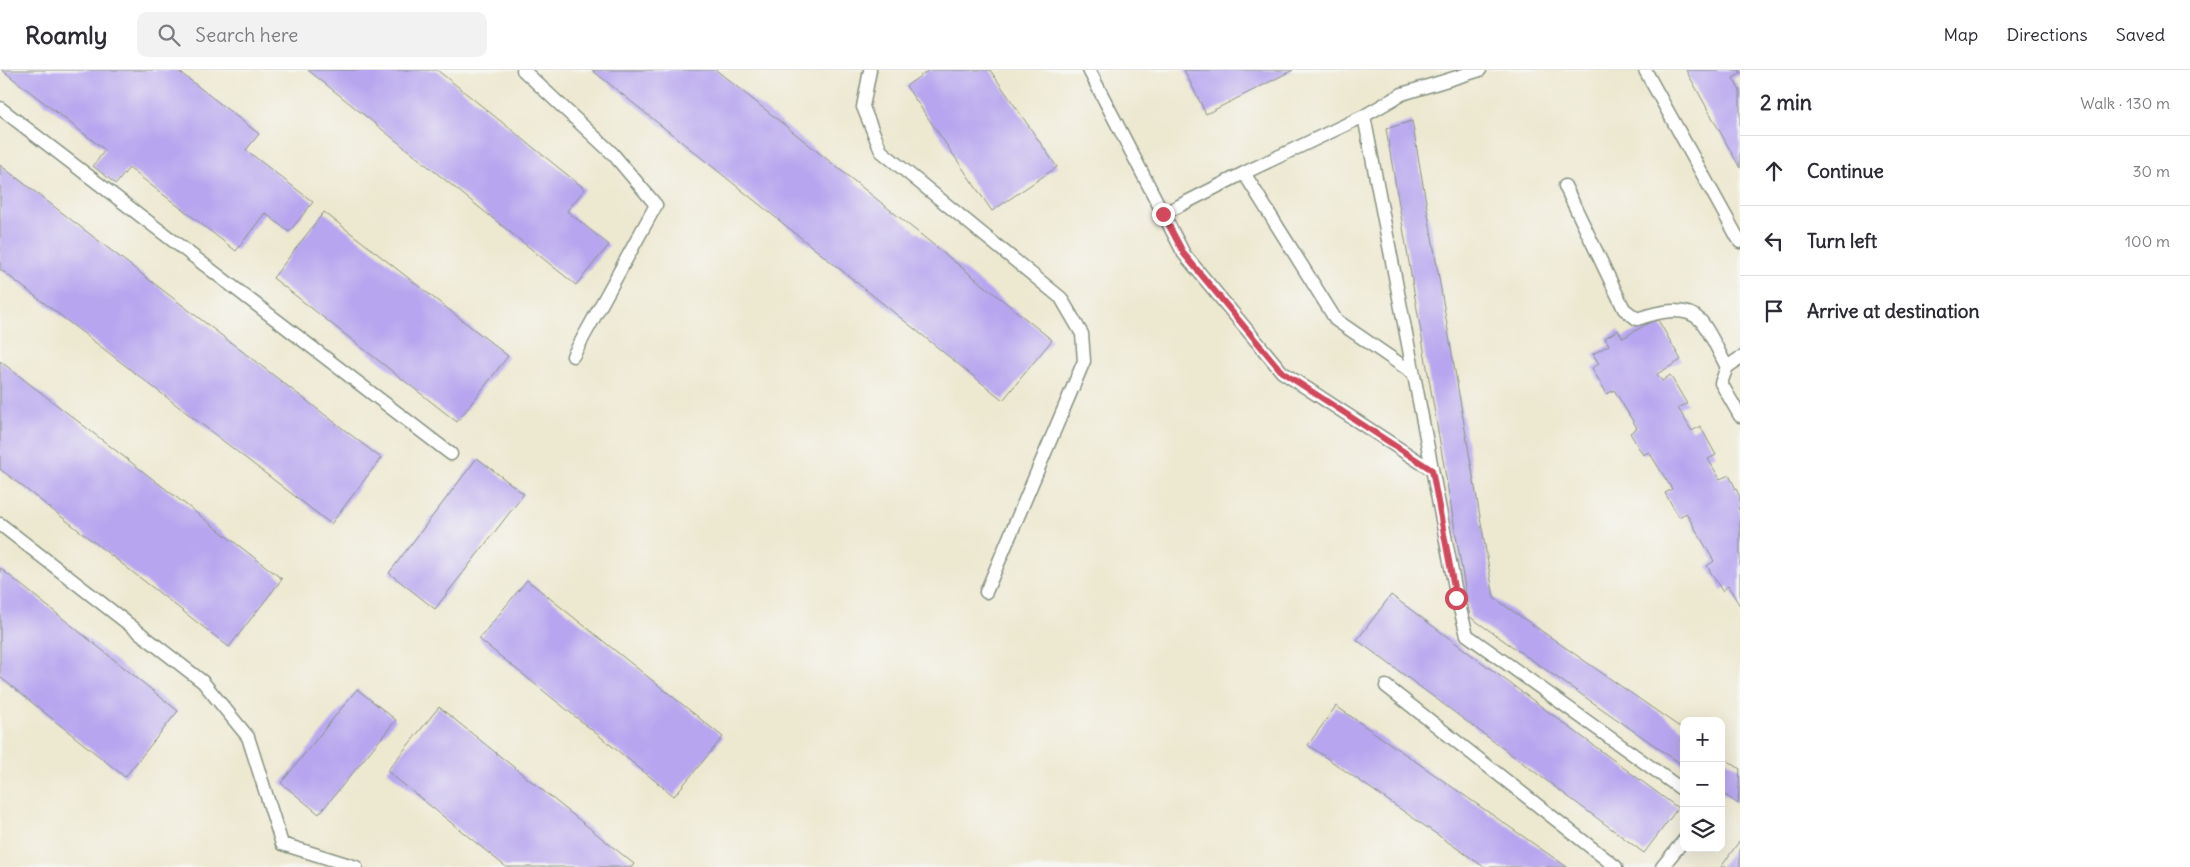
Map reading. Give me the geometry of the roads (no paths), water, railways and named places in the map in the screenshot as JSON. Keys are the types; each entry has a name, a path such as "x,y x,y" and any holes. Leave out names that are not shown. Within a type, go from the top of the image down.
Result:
{"lane":[{"path":"523,70 613,154 656,206 573,356"},
{"path":"870,70 863,107 881,151 1061,298 1082,334 1084,361 986,592"},
{"path":"1089,70 1184,254 1282,372 1432,470"},
{"path":"1163,214 1364,116 1402,94 1480,70"},
{"path":"1645,70 1740,242"},
{"path":"0,108 451,454"},
{"path":"1364,116 1456,598 1466,635 1680,788"},
{"path":"1244,173 1336,320 1413,373"},
{"path":"1565,186 1624,309 1637,319 1659,312 1684,312 1699,319 1727,367"},
{"path":"1740,358 1727,367 1721,383 1740,416"},
{"path":"0,524 203,682 248,738 282,844 356,867"},
{"path":"1386,686 1616,867"},
{"path":"1662,867 1680,845"}]}
